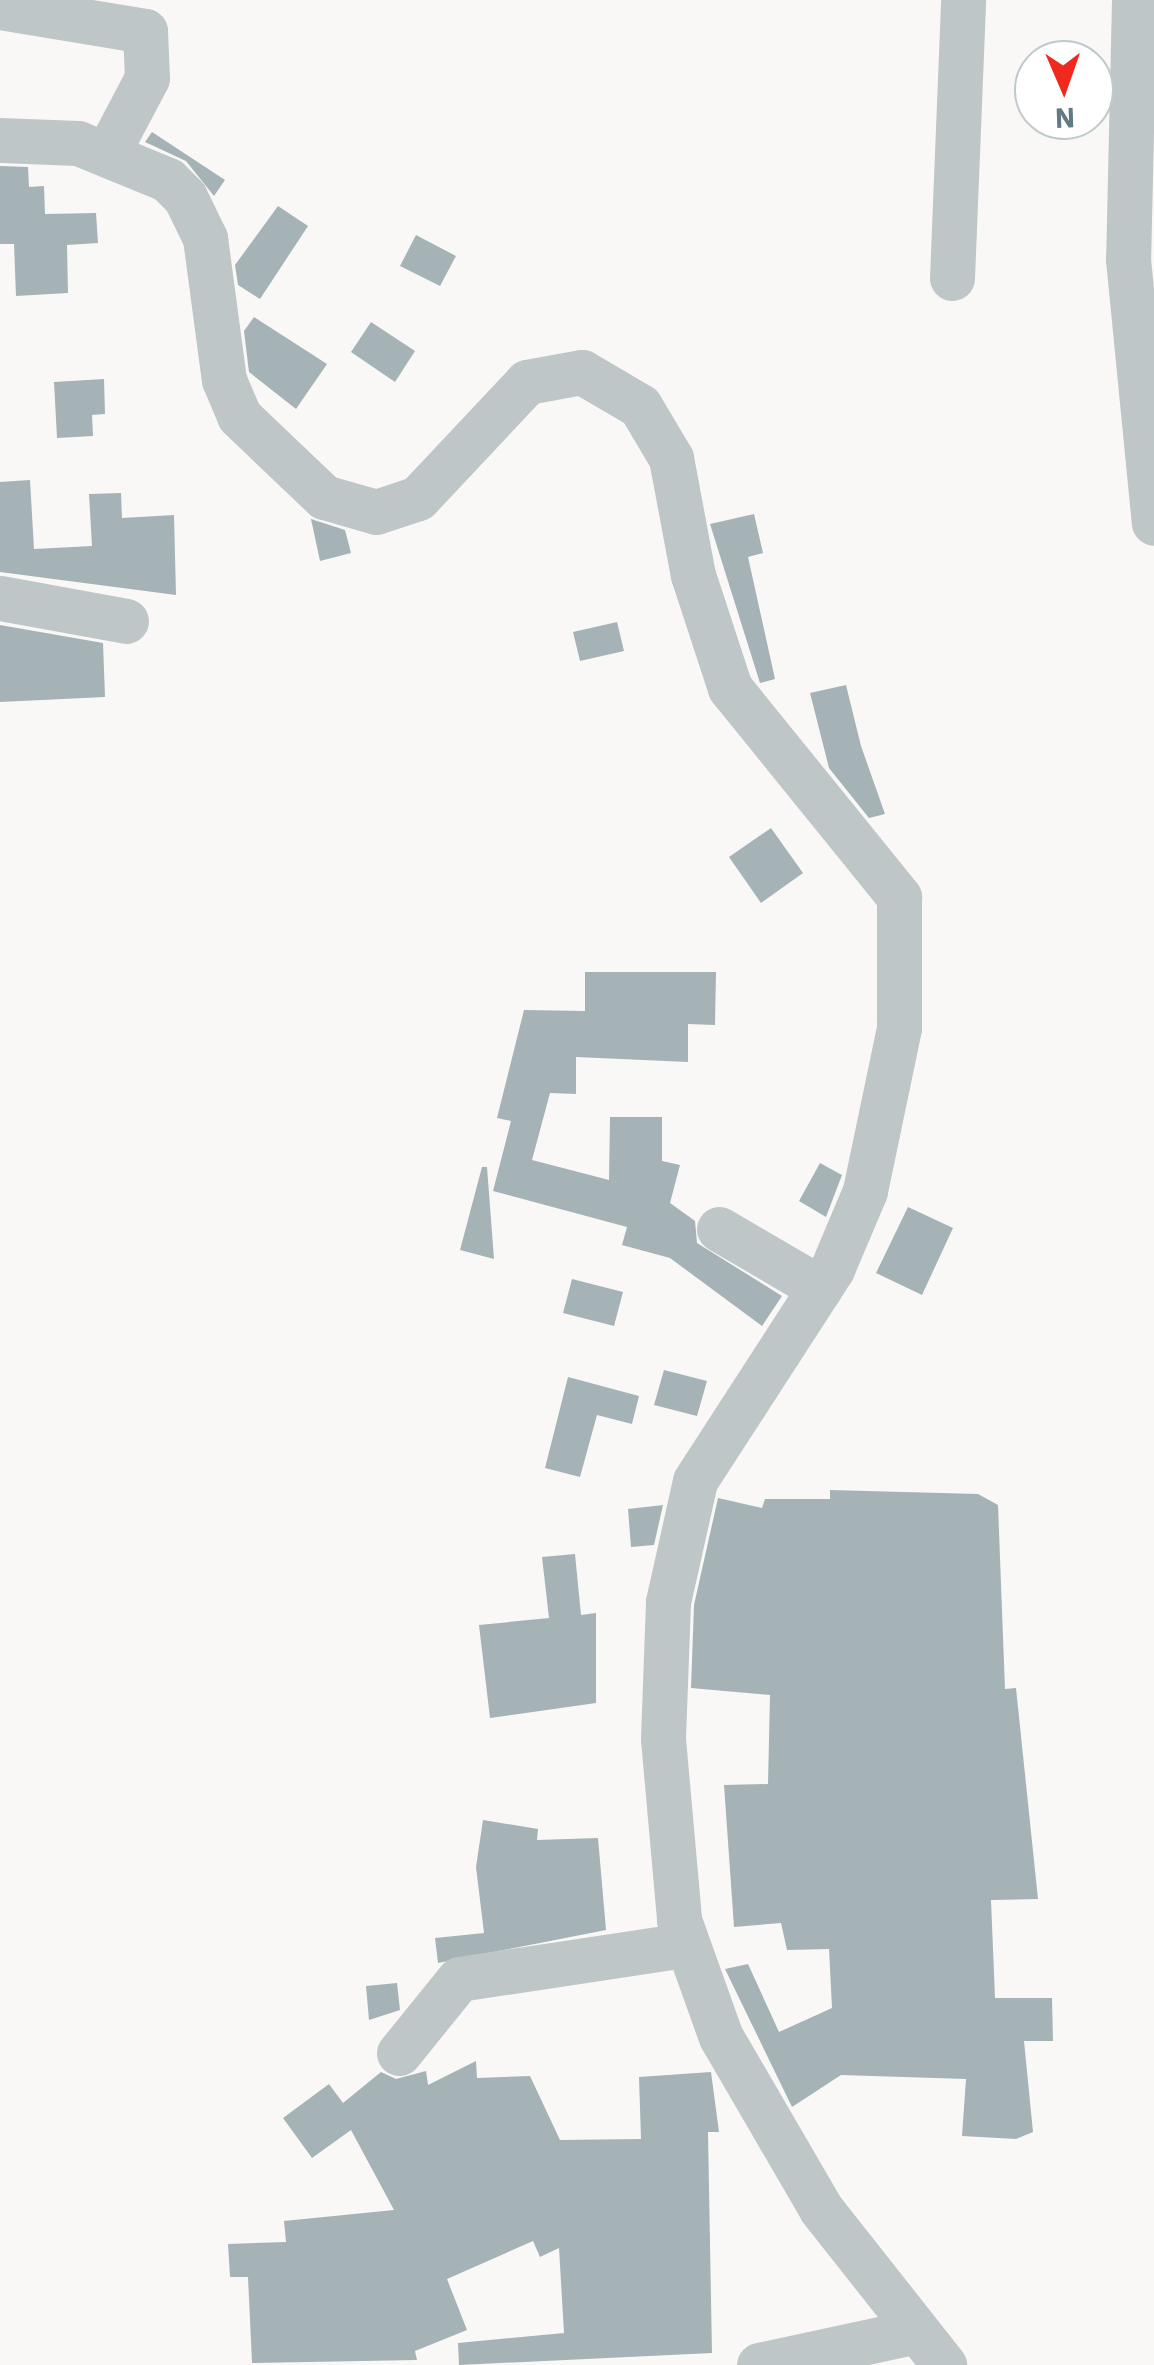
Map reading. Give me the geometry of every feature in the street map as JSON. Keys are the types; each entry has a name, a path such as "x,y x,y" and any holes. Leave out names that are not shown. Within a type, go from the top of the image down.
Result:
{"street":[{"path":"952,278 963,0"},
{"path":"1134,0 1143,49 1128,259 1154,524"},
{"path":"0,7 141,16 147,78 107,154"},
{"path":"0,140 107,154 185,198 204,238 224,380 239,416 324,497 376,512 404,506 478,442 508,394 555,376 611,382 662,429 722,673 889,874 906,926 888,1099 865,1191 820,1288 722,1434 680,1535 662,1653 663,1739 684,1946 722,2037 820,2209 913,2332 944,2365"},
{"path":"0,598 126,621"},
{"path":"719,1229 820,1288"},
{"path":"398,2053 459,1980 684,1946"},
{"path":"759,2365 913,2332"}],"building":[{"path":"152,132 225,180 214,196 186,161 145,142"},
{"path":"0,166 28,167 29,187 44,186 45,214 96,213 98,243 67,245 68,293 16,296 14,244 0,244"},
{"path":"278,206 308,226 260,299 238,285 235,265"},
{"path":"416,235 456,256 440,286 400,266"},
{"path":"254,317 327,364 296,409 249,372 244,331"},
{"path":"371,322 415,351 395,382 351,352"},
{"path":"104,379 105,414 92,415 93,436 57,438 54,382"},
{"path":"30,480 34,549 92,546 89,494 121,493 122,518 174,515 176,595 0,572 0,482"},
{"path":"754,514 763,553 748,557 775,679 760,683 710,524"},
{"path":"311,519 345,530 351,553 320,561"},
{"path":"617,622 624,651 580,661 573,632"},
{"path":"0,625 103,643 105,697 0,702"},
{"path":"846,685 861,746 885,814 869,818 829,768 810,693"},
{"path":"771,828 803,873 761,903 729,857"},
{"path":"585,972 716,972 715,1025 688,1024 688,1062 576,1057 576,1094 550,1093 532,1160 609,1180 610,1117 662,1117 662,1161 680,1165 670,1203 695,1221 697,1243 782,1296 762,1326 670,1258 622,1245 627,1227 493,1191 511,1121 497,1118 524,1010 585,1011"},
{"path":"820,1163 842,1175 826,1217 799,1201"},
{"path":"482,1167 487,1167 494,1259 460,1250"},
{"path":"908,1207 953,1228 922,1295 876,1273"},
{"path":"572,1279 623,1292 614,1326 563,1313"},
{"path":"664,1370 707,1381 697,1416 654,1405"},
{"path":"568,1377 639,1396 632,1424 597,1415 580,1477 545,1468"},
{"path":"830,1490 978,1494 998,1505 1005,1689 1016,1688 1038,1899 991,1900 995,1998 1052,1998 1053,2041 1024,2041 1033,2132 1016,2139 962,2136 966,2079 841,2075 792,2107 725,1969 748,1964 779,2032 832,2008 829,1949 787,1950 781,1923 734,1927 724,1785 768,1784 770,1695 691,1688 694,1605 718,1498 762,1508 765,1499 830,1499"},
{"path":"663,1505 654,1545 631,1547 628,1509"},
{"path":"575,1554 581,1615 596,1613 596,1703 490,1718 479,1625 549,1618 542,1557"},
{"path":"483,1820 538,1829 537,1840 598,1838 606,1930 438,1963 435,1938 484,1933 476,1867"},
{"path":"397,1983 400,2010 369,2020 366,1986"},
{"path":"476,2061 477,2078 530,2076 560,2140 641,2139 639,2077 711,2072 719,2132 708,2132 712,2353 459,2365 458,2343 564,2333 559,2248 540,2257 533,2241 447,2279 467,2330 415,2351 417,2360 252,2363 248,2277 230,2277 228,2244 286,2242 284,2221 394,2210 351,2130 312,2158 283,2118 329,2084 343,2103 381,2072 396,2079 426,2071 428,2085"}]}
